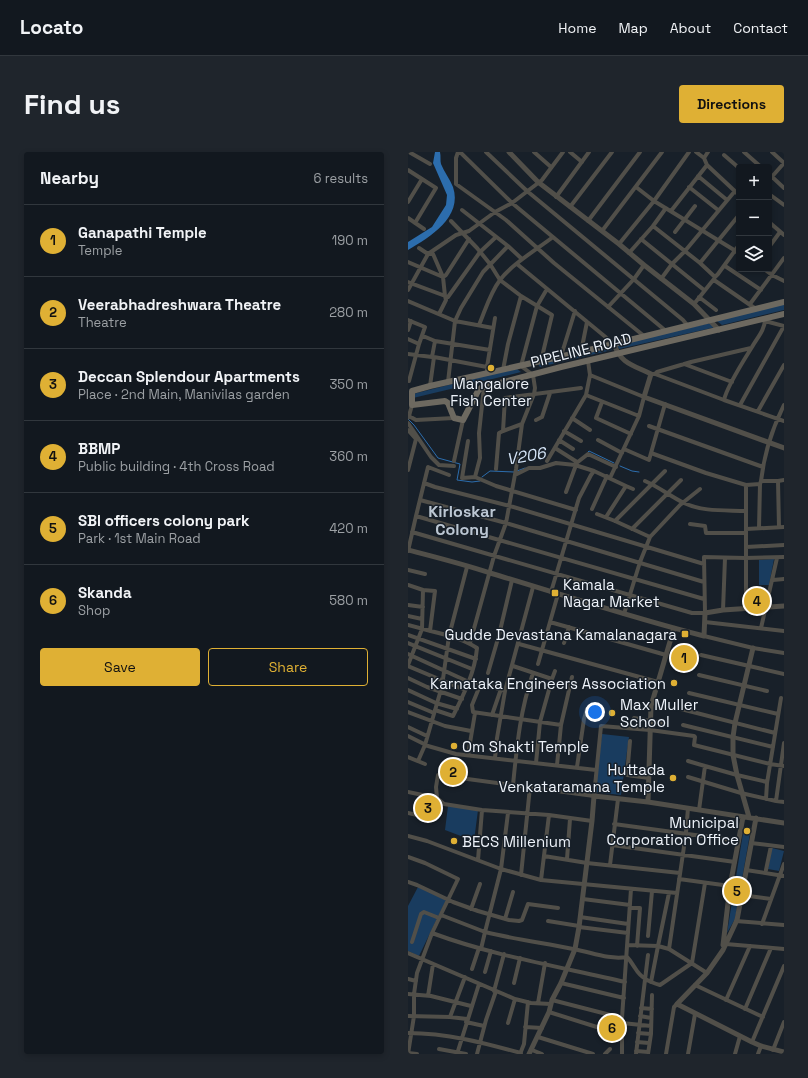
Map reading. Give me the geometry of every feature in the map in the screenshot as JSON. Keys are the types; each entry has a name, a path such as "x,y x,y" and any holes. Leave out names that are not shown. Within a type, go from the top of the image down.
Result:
{"main road":[{"name":"PIPELINE ROAD","path":"412,391 503,371 784,302"},
{"name":"PIPELINE ROAD","path":"484,387 533,374 765,320 784,314"},
{"path":"412,391 412,405 445,401 448,404 454,418 462,420 478,391 484,387"}],"street":[{"path":"409,152 430,164"},
{"path":"645,337 538,249 506,220 456,184 456,158 459,152 512,203 666,332"},
{"path":"486,152 526,191 683,320 688,326"},
{"path":"510,152 538,182 694,304 719,330"},
{"path":"534,152 551,167"},
{"path":"408,290 410,282 421,268 428,254 456,235 469,231 495,212 512,203 542,180 563,152"},
{"path":"570,152 582,162"},
{"path":"556,197 589,152"},
{"path":"570,206 612,152"},
{"path":"588,221 640,152"},
{"path":"602,232 662,152"},
{"path":"619,244 654,201 689,152"},
{"path":"661,279 672,264 685,252 735,191 707,165 704,158 696,152"},
{"path":"704,158 708,152"},
{"path":"744,152 758,164"},
{"path":"772,152 784,163 772,175"},
{"path":"724,155 736,165"},
{"path":"671,211 707,165"},
{"path":"408,170 436,188 416,224"},
{"path":"698,176 727,200"},
{"path":"772,179 784,188"},
{"path":"408,202 422,180"},
{"path":"636,187 654,201 736,251"},
{"path":"689,187 718,210"},
{"path":"772,196 784,205"},
{"path":"675,232 695,206"},
{"path":"630,253 666,208"},
{"path":"462,210 486,228 522,259"},
{"path":"408,218 424,229"},
{"path":"700,263 736,219"},
{"path":"451,221 469,239 490,264 500,280 521,296 552,315 541,361"},
{"path":"772,225 784,235"},
{"path":"653,226 700,263 714,279 756,309"},
{"path":"772,243 780,232"},
{"path":"410,282 448,298 480,252 496,237"},
{"path":"479,325 494,290 500,280 522,259 553,237"},
{"path":"443,277 446,276 469,239"},
{"path":"641,239 704,290"},
{"path":"448,382 455,321 484,272 508,246"},
{"path":"419,248 428,254 433,254 443,277 446,300 439,314"},
{"path":"694,304 704,290 736,253"},
{"path":"750,304 784,258"},
{"path":"408,262 443,277"},
{"path":"517,264 614,344 617,354 623,360 653,374 784,420"},
{"path":"608,307 634,280 644,266"},
{"path":"725,266 761,290"},
{"path":"768,272 784,281"},
{"path":"470,643 494,556 506,523 510,506 522,424 535,388 533,374 521,366 537,306 547,289"},
{"path":"503,371 508,344 521,296"},
{"path":"699,297 716,310"},
{"path":"408,301 455,321 493,328"},
{"path":"561,356 575,311"},
{"path":"487,374 487,366 494,334 493,328 495,318"},
{"path":"724,400 732,382 764,328 765,320 784,326 740,405"},
{"path":"408,330 410,321 425,327 409,381 412,391"},
{"path":"581,352 587,322"},
{"path":"423,336 435,341 490,350"},
{"path":"408,339 419,344"},
{"path":"430,386 435,341"},
{"path":"592,510 608,477 616,467 631,434 639,416 644,396 653,374 684,364 751,348"},
{"path":"408,354 487,366"},
{"path":"547,461 586,395 590,375 588,361"},
{"path":"684,364 732,382"},
{"path":"758,411 784,365"},
{"path":"590,375 784,448"},
{"path":"475,477 480,458 479,433 484,387"},
{"path":"503,431 505,398 581,388"},
{"path":"536,420 542,417 550,393"},
{"path":"586,395 639,416"},
{"path":"602,402 596,418 631,434"},
{"path":"598,440 649,460 665,404"},
{"path":"412,405 408,416 416,420 454,418"},
{"path":"759,528 763,467 769,442 784,405"},
{"path":"572,418 590,430"},
{"path":"408,422 431,458 439,465 454,464 462,420"},
{"path":"496,469 499,433 522,424"},
{"path":"649,426 763,467"},
{"path":"408,430 416,439 408,470"},
{"path":"564,431 581,441"},
{"path":"559,440 573,450"},
{"path":"468,441 462,478 475,477 496,486 576,510"},
{"path":"555,448 576,464 633,489"},
{"path":"651,453 706,473 746,485 784,480"},
{"path":"566,492 576,464 588,454 616,467"},
{"path":"516,472 529,468 540,468 556,463 576,464"},
{"path":"449,475 428,467 408,550 490,572 533,587 674,628 753,648 784,653"},
{"path":"551,592 579,498 590,475 594,471"},
{"path":"615,521 665,471"},
{"path":"632,529 681,480"},
{"path":"645,481 684,503 700,509 746,511"},
{"path":"690,524 705,526 706,533 782,527 778,481"},
{"path":"424,483 510,506 704,564"},
{"path":"448,485 448,490"},
{"path":"746,485 746,608"},
{"path":"606,517 626,486"},
{"path":"624,614 640,562 650,537 700,489"},
{"path":"420,500 506,523 704,582"},
{"path":"597,514 650,537"},
{"path":"416,516 704,599"},
{"path":"412,532 692,613 766,606 784,606"},
{"path":"746,547 784,545"},
{"path":"704,636 704,557 784,557"},
{"path":"724,610 725,558"},
{"path":"761,628 777,558"},
{"path":"418,761 425,745 436,703 441,691 449,636 467,567"},
{"path":"408,570 425,574"},
{"path":"773,580 784,579"},
{"path":"488,673 512,580"},
{"path":"408,585 423,590 435,591 430,631"},
{"path":"492,715 513,666 533,587"},
{"path":"423,590 422,629 410,654 408,665 465,690"},
{"path":"538,664 558,594"},
{"path":"408,605 423,607"},
{"path":"408,616 422,619"},
{"path":"550,622 666,655"},
{"path":"704,622 784,631"},
{"path":"408,625 449,636 470,643 477,648 476,658 469,680 462,699 453,716 434,712 408,702"},
{"path":"564,643 569,627"},
{"path":"648,802 651,706 674,628"},
{"path":"408,635 476,658"},
{"path":"408,643 472,669"},
{"path":"519,644 658,682"},
{"path":"723,950 730,886 739,841 746,817 736,775 733,755 733,737 753,648"},
{"path":"410,654 443,670 480,684 481,683 503,690"},
{"path":"701,655 784,674"},
{"path":"513,666 552,679"},
{"path":"536,763 540,722 555,671"},
{"path":"513,785 520,720 525,696 533,673"},
{"path":"699,675 767,691"},
{"path":"557,765 561,725 572,677"},
{"path":"408,678 427,687 462,699"},
{"path":"468,755 475,713 473,712 472,705 480,684"},
{"path":"408,690 436,703 457,709"},
{"path":"495,758 503,690"},
{"path":"689,693 778,714"},
{"path":"766,799 767,782 781,698"},
{"path":"681,709 775,732"},
{"path":"577,768 584,719 587,710"},
{"path":"408,712 445,726 471,731"},
{"path":"475,713 561,725"},
{"path":"634,718 667,724"},
{"path":"683,725 773,747"},
{"path":"542,1054 531,1052 568,969 575,949 579,927 592,822 601,726 650,730 694,736 694,745 770,764 783,765"},
{"path":"408,727 427,736"},
{"path":"408,736 425,745 456,754 596,770"},
{"path":"630,741 627,775 648,778"},
{"path":"776,801 783,765 784,743"},
{"path":"408,757 425,764"},
{"path":"688,761 767,782"},
{"path":"699,810 705,766"},
{"path":"408,813 435,819 438,800 436,787 438,775 648,802 784,823"},
{"path":"688,778 741,793 784,802"},
{"path":"521,875 530,787"},
{"path":"408,792 438,800 444,804 482,810 549,816 592,822"},
{"path":"610,865 618,799"},
{"path":"669,950 686,833 688,808"},
{"path":"478,860 482,810"},
{"path":"472,969 485,932 501,869 508,813"},
{"path":"542,880 549,816"},
{"path":"666,1054 674,1007 707,973 723,950 736,922 756,818"},
{"path":"567,859 570,819"},
{"path":"614,824 739,841"},
{"path":"408,837 427,841 501,869 542,880 677,893"},
{"path":"751,843 784,847"},
{"path":"612,845 735,862"},
{"path":"766,870 771,846"},
{"path":"544,856 587,863 680,873"},
{"path":"408,857 425,863 458,879 432,933 417,973 414,994 414,1016 408,1053 416,1054"},
{"path":"762,924 771,898 782,875 784,864"},
{"path":"746,870 782,875"},
{"path":"679,879 730,886"},
{"path":"408,882 471,909 519,921 522,920 528,904 558,908"},
{"path":"412,942 421,914 424,912 485,932 514,939 575,949 610,958 627,957 632,961 635,968 645,980 660,985 692,963 705,883"},
{"path":"471,909 480,884"},
{"path":"622,1054 622,1020 631,889"},
{"path":"648,936 652,891"},
{"path":"505,918 513,892"},
{"path":"651,982 669,893"},
{"path":"741,894 771,898"},
{"path":"583,899 640,908 637,946"},
{"path":"580,917 628,924"},
{"path":"548,921 579,927 628,933"},
{"path":"736,922 784,925"},
{"path":"432,933 490,951 625,982"},
{"path":"726,944 784,949"},
{"path":"627,945 658,946 669,950 707,973"},
{"path":"726,1000 750,946"},
{"path":"745,1009 771,948"},
{"path":"485,972 490,951"},
{"path":"408,953 515,999 538,1003 552,1002 639,1025 651,1026"},
{"path":"477,1054 504,954"},
{"path":"648,955 636,1052 648,1053 652,1018 652,995"},
{"path":"514,983 520,958"},
{"path":"538,1003 545,963"},
{"path":"428,996 433,964"},
{"path":"752,1042 784,966"},
{"path":"450,1017 465,977"},
{"path":"408,979 416,980"},
{"path":"562,983 624,998"},
{"path":"457,1053 479,984"},
{"path":"696,985 763,1017"},
{"path":"408,994 428,996 471,1006"},
{"path":"508,1023 515,999"},
{"path":"410,1034 443,1035 480,1042 521,1053 524,1044 528,1002"},
{"path":"677,1004 752,1042 773,1050 784,1052"},
{"path":"641,1008 652,1008"},
{"path":"549,1012 600,1028"},
{"path":"688,1054 695,1014"},
{"path":"408,1016 450,1017 484,1026"},
{"path":"640,1016 652,1018"},
{"path":"773,1050 784,1022"},
{"path":"525,1026 542,1028"},
{"path":"638,1033 650,1034"},
{"path":"735,1054 740,1036"},
{"path":"538,1037 591,1054"},
{"path":"637,1042 649,1043"},
{"path":"758,1054 761,1046"},
{"path":"439,1049 466,1054"}],"shaded area":[{"path":"435,152 440,152 441,164 453,187 455,198 453,208 449,217 435,232 408,250 408,242 432,227 446,205 447,195 433,163"},
{"path":"784,303 784,310 722,325 717,321"},
{"path":"710,323 716,327 619,349 617,345"},
{"path":"611,347 612,350 540,367 538,364"},
{"path":"517,369 521,372 413,398 413,394"},
{"path":"774,559 769,585 759,585 759,560"},
{"path":"602,734 629,737 621,795 595,792"},
{"path":"448,806 478,810 474,841 445,830"},
{"path":"744,827 751,828 735,919 727,933"},
{"path":"772,848 784,851 779,871 768,869"},
{"path":"418,887 446,900 419,956 408,951 408,906"}],"waterway":[{"name":"V206","path":"408,419 438,458 460,464 457,480 472,482 480,481"},
{"name":"V206","path":"588,452 589,451 614,463"},
{"name":"V206","path":"620,466 639,472"},
{"name":"V206","path":"517,471 525,468"},
{"name":"V206","path":"482,477 490,471 514,472"}],"place":[{"name":"Mangalore Fish Center","path":"491,368"},
{"name":"Kamala Nagar Market","path":"555,593"},
{"name":"BBMP","path":"757,601"},
{"name":"Gudde Devastana Kamalanagara","path":"685,634"},
{"name":"Ganapathi Temple","path":"684,658"},
{"name":"Karnataka Engineers Association","path":"674,683"},
{"name":"Max Muller School","path":"612,713"},
{"name":"Om Shakti Temple","path":"454,746"},
{"name":"Veerabhadreshwara Theatre","path":"453,772"},
{"name":"Huttada Venkataramana Temple","path":"673,778"},
{"name":"Deccan Splendour Apartments","path":"428,808"},
{"name":"Municipal Corporation Office","path":"747,831"},
{"name":"BECS Millenium","path":"454,841"},
{"name":"SBI officers colony park","path":"737,891"},
{"name":"Skanda","path":"612,1028"}],"district":[{"name":"Kirloskar Colony","path":"462,520"}]}
